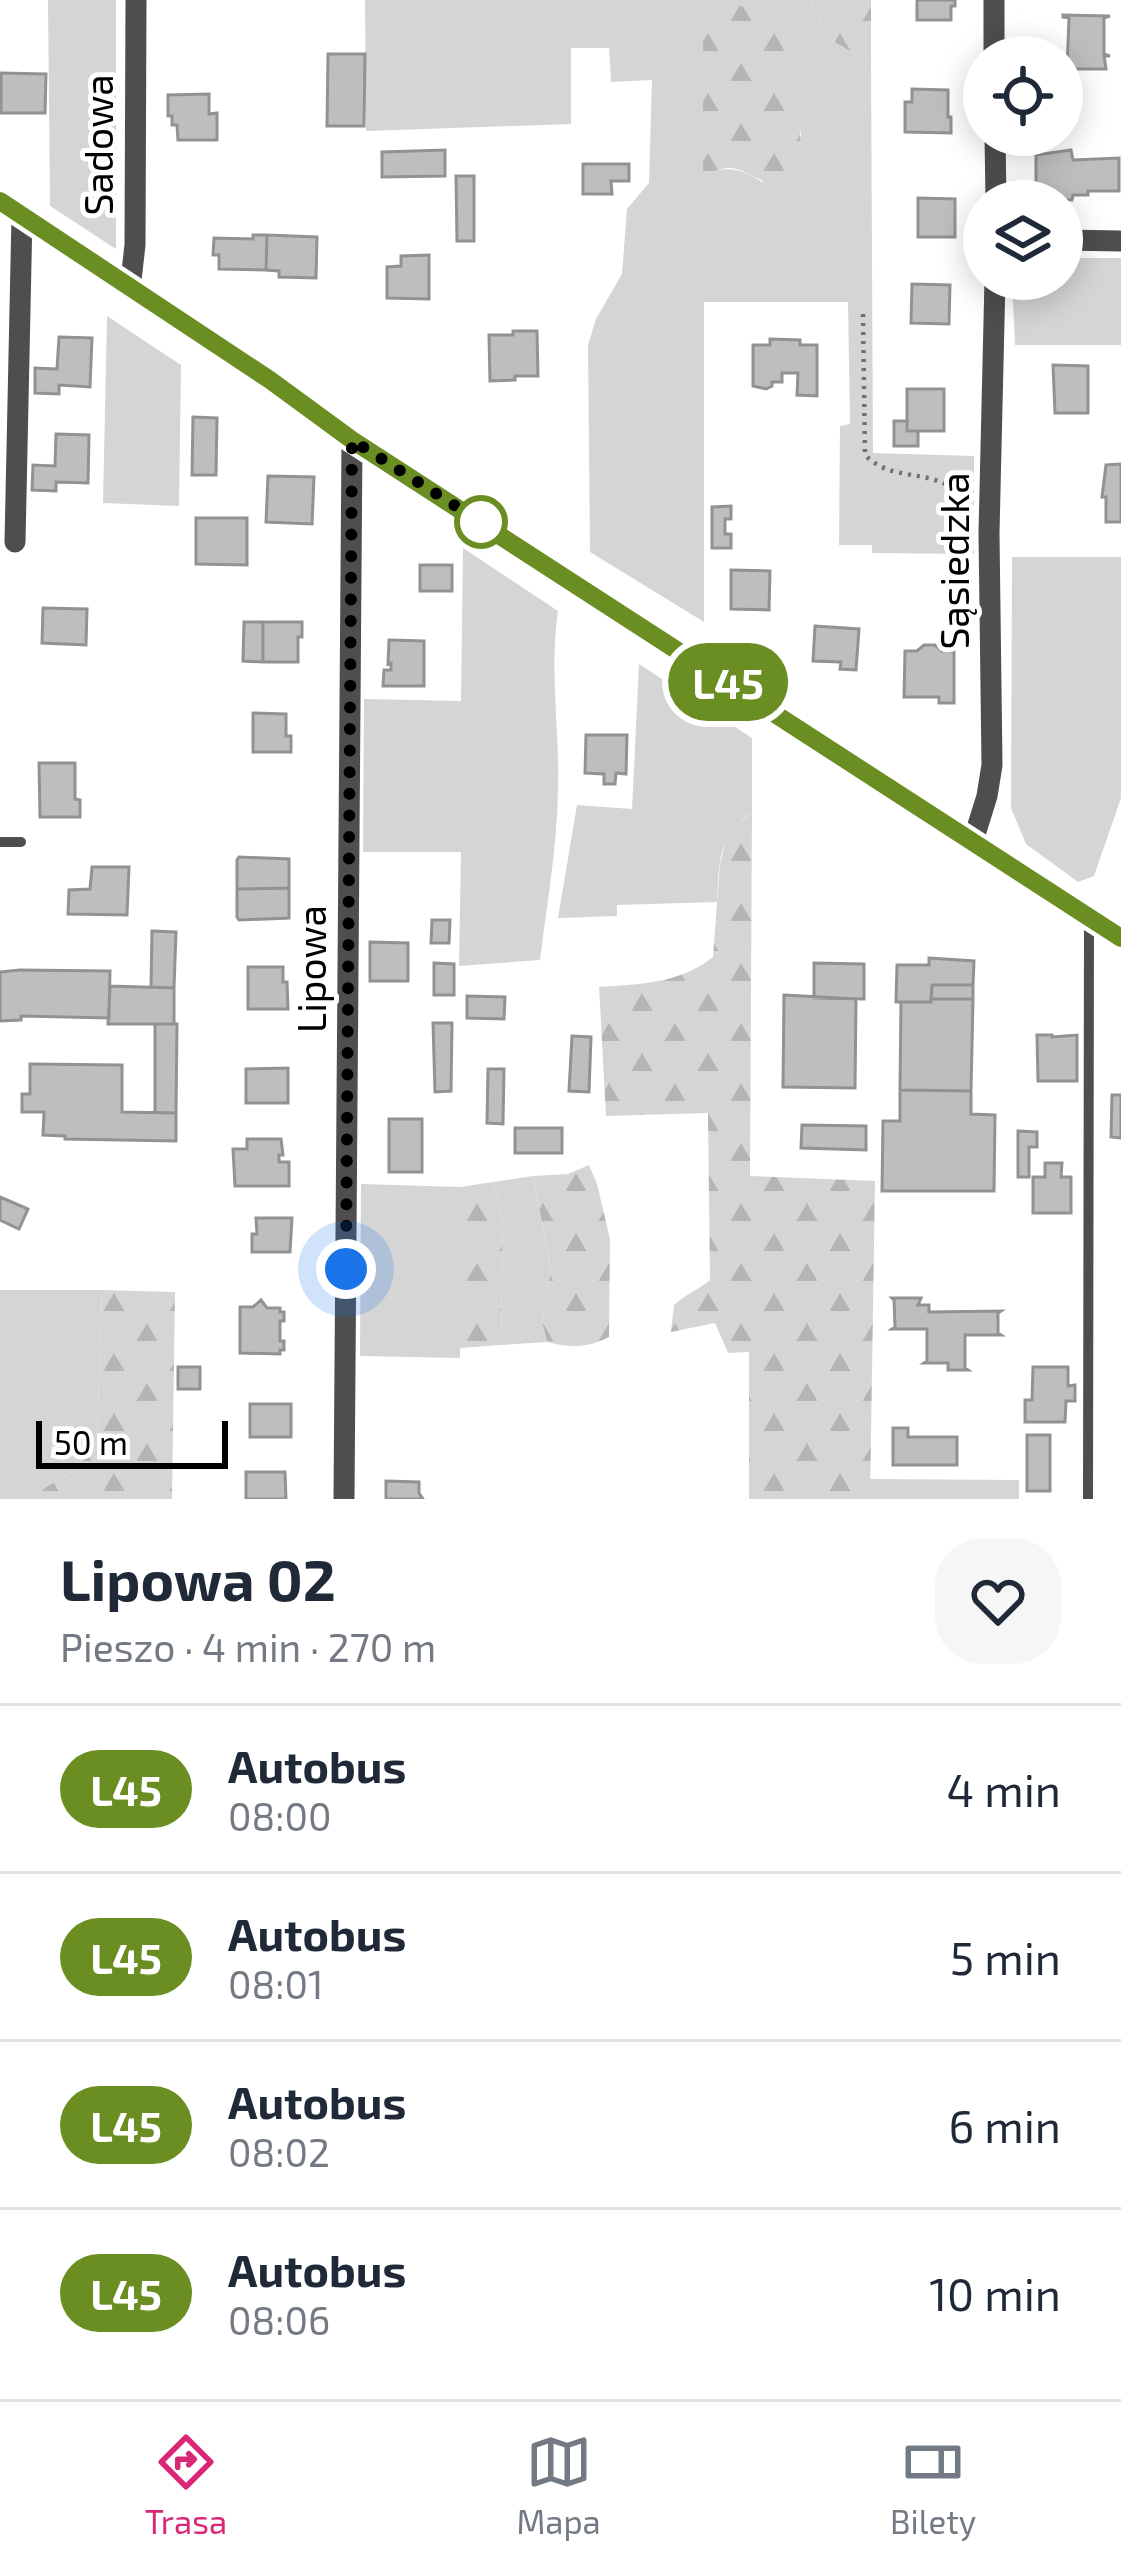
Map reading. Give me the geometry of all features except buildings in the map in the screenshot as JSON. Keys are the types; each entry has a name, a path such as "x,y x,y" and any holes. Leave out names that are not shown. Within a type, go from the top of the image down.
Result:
{"street":[{"name":"Sadowa","path":"130,289 135,245 136,0"},
{"path":"994,0 994,36"},
{"path":"0,201 352,440 1121,938"},
{"path":"15,542 22,215"},
{"path":"1083,241 1121,241"},
{"name":"Sąsiedzka","path":"974,841 992,765 989,533 995,300"},
{"name":"Lipowa","path":"344,1499 352,440"}],"lane":[{"path":"0,842 21,842"},
{"path":"1088,1499 1089,917"}],"path":[{"path":"863,314 865,455 876,466 921,475 957,490 989,533"}],"green space":[{"path":"48,0 116,0 116,249 50,206"},
{"path":"365,0 810,0 828,38 871,64 873,453 974,456 974,554 872,553 872,545 839,545 840,426 850,424 848,302 704,302 704,622 590,552 588,345 596,319 622,274 627,209 649,183 652,80 611,82 609,48 571,48 571,124 366,131","holes":["786,39 801,136 762,182 734,170 705,174"]},
{"path":"714,0 764,16 786,39 795,80 800,150 796,169 783,182 768,183 730,168 703,175 703,2"},
{"path":"810,0 871,0 871,64 828,38"},
{"path":"1083,258 1121,258 1121,345 1015,345 1013,300 1083,300"},
{"path":"107,316 181,365 179,506 103,503"},
{"path":"463,548 558,611 554,656 557,812 540,960 459,966 461,852 363,852 364,699 461,701"},
{"path":"1012,557 1121,557 1121,798 1094,876 1078,882 1026,844 1011,808"},
{"path":"639,664 752,738 752,812 726,842 717,902 617,905 617,916 558,918 577,805 632,809"},
{"path":"752,812 750,1176 875,1181 870,1499 749,1499 749,1352 728,1353 715,1323 671,1332 674,1305 710,1280 708,1113 606,1116 599,987 673,978 713,957 727,834"},
{"path":"589,1165 610,1239 609,1337 586,1345 547,1342 542,1321 551,1271 533,1176 568,1174"},
{"path":"533,1176 551,1272 542,1321 547,1342 501,1345 503,1223 493,1182"},
{"path":"493,1182 503,1223 501,1345 460,1348 460,1187"},
{"path":"361,1184 460,1187 460,1358 360,1356"},
{"path":"0,1290 102,1290 97,1440 77,1469 31,1499 0,1499"},
{"path":"102,1290 175,1292 172,1499 31,1499 77,1469 97,1440"},
{"path":"870,1479 1019,1480 1019,1499 870,1499"}],"bus line":[{"name":"L45","path":"0,201 352,440 1121,938"}],"route":[{"path":"346,1269 352,440 495,531 481,522"}]}
